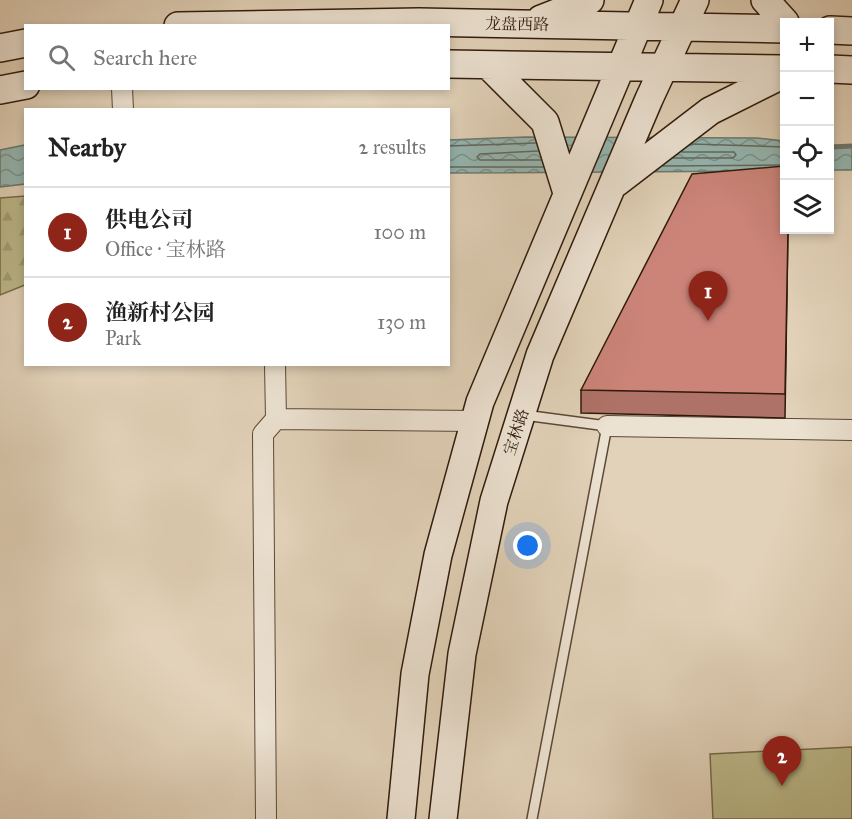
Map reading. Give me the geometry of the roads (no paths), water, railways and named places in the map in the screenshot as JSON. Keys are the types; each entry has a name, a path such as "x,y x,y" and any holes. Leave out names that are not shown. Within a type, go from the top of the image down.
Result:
{"main road":[{"path":"527,24 590,0"},
{"path":"401,819 417,663 438,555 474,421 649,0"},
{"name":"宝林路","path":"444,819 462,654 494,501 540,355 615,184 649,99 695,0"},
{"path":"765,0 781,18"},
{"name":"龙盘西路","path":"298,24 418,22 780,29"},
{"path":"834,30 852,31"},
{"path":"0,48 24,43"},
{"path":"450,64 780,69"},
{"path":"489,65 545,122 567,193"},
{"path":"834,69 852,70"},
{"path":"615,184 704,116 780,76"},
{"path":"0,90 24,85"}],"street":[{"path":"122,90 123,108"},
{"path":"266,819 264,434 276,418 275,366"},
{"path":"276,418 474,421"},
{"path":"607,426 852,430"}],"lane":[{"path":"521,415 607,426 532,819"}],"water":[{"path":"525,137 757,138 780,141 780,171 450,173 450,140"},
{"path":"24,145 24,184 0,187 0,150"},
{"path":"834,145 852,147 852,170 834,170"}],"waterway":[{"path":"834,147 852,146"}],"place":[{"name":"供电公司","path":"708,321"},
{"name":"渔新村公园","path":"782,786"}]}
